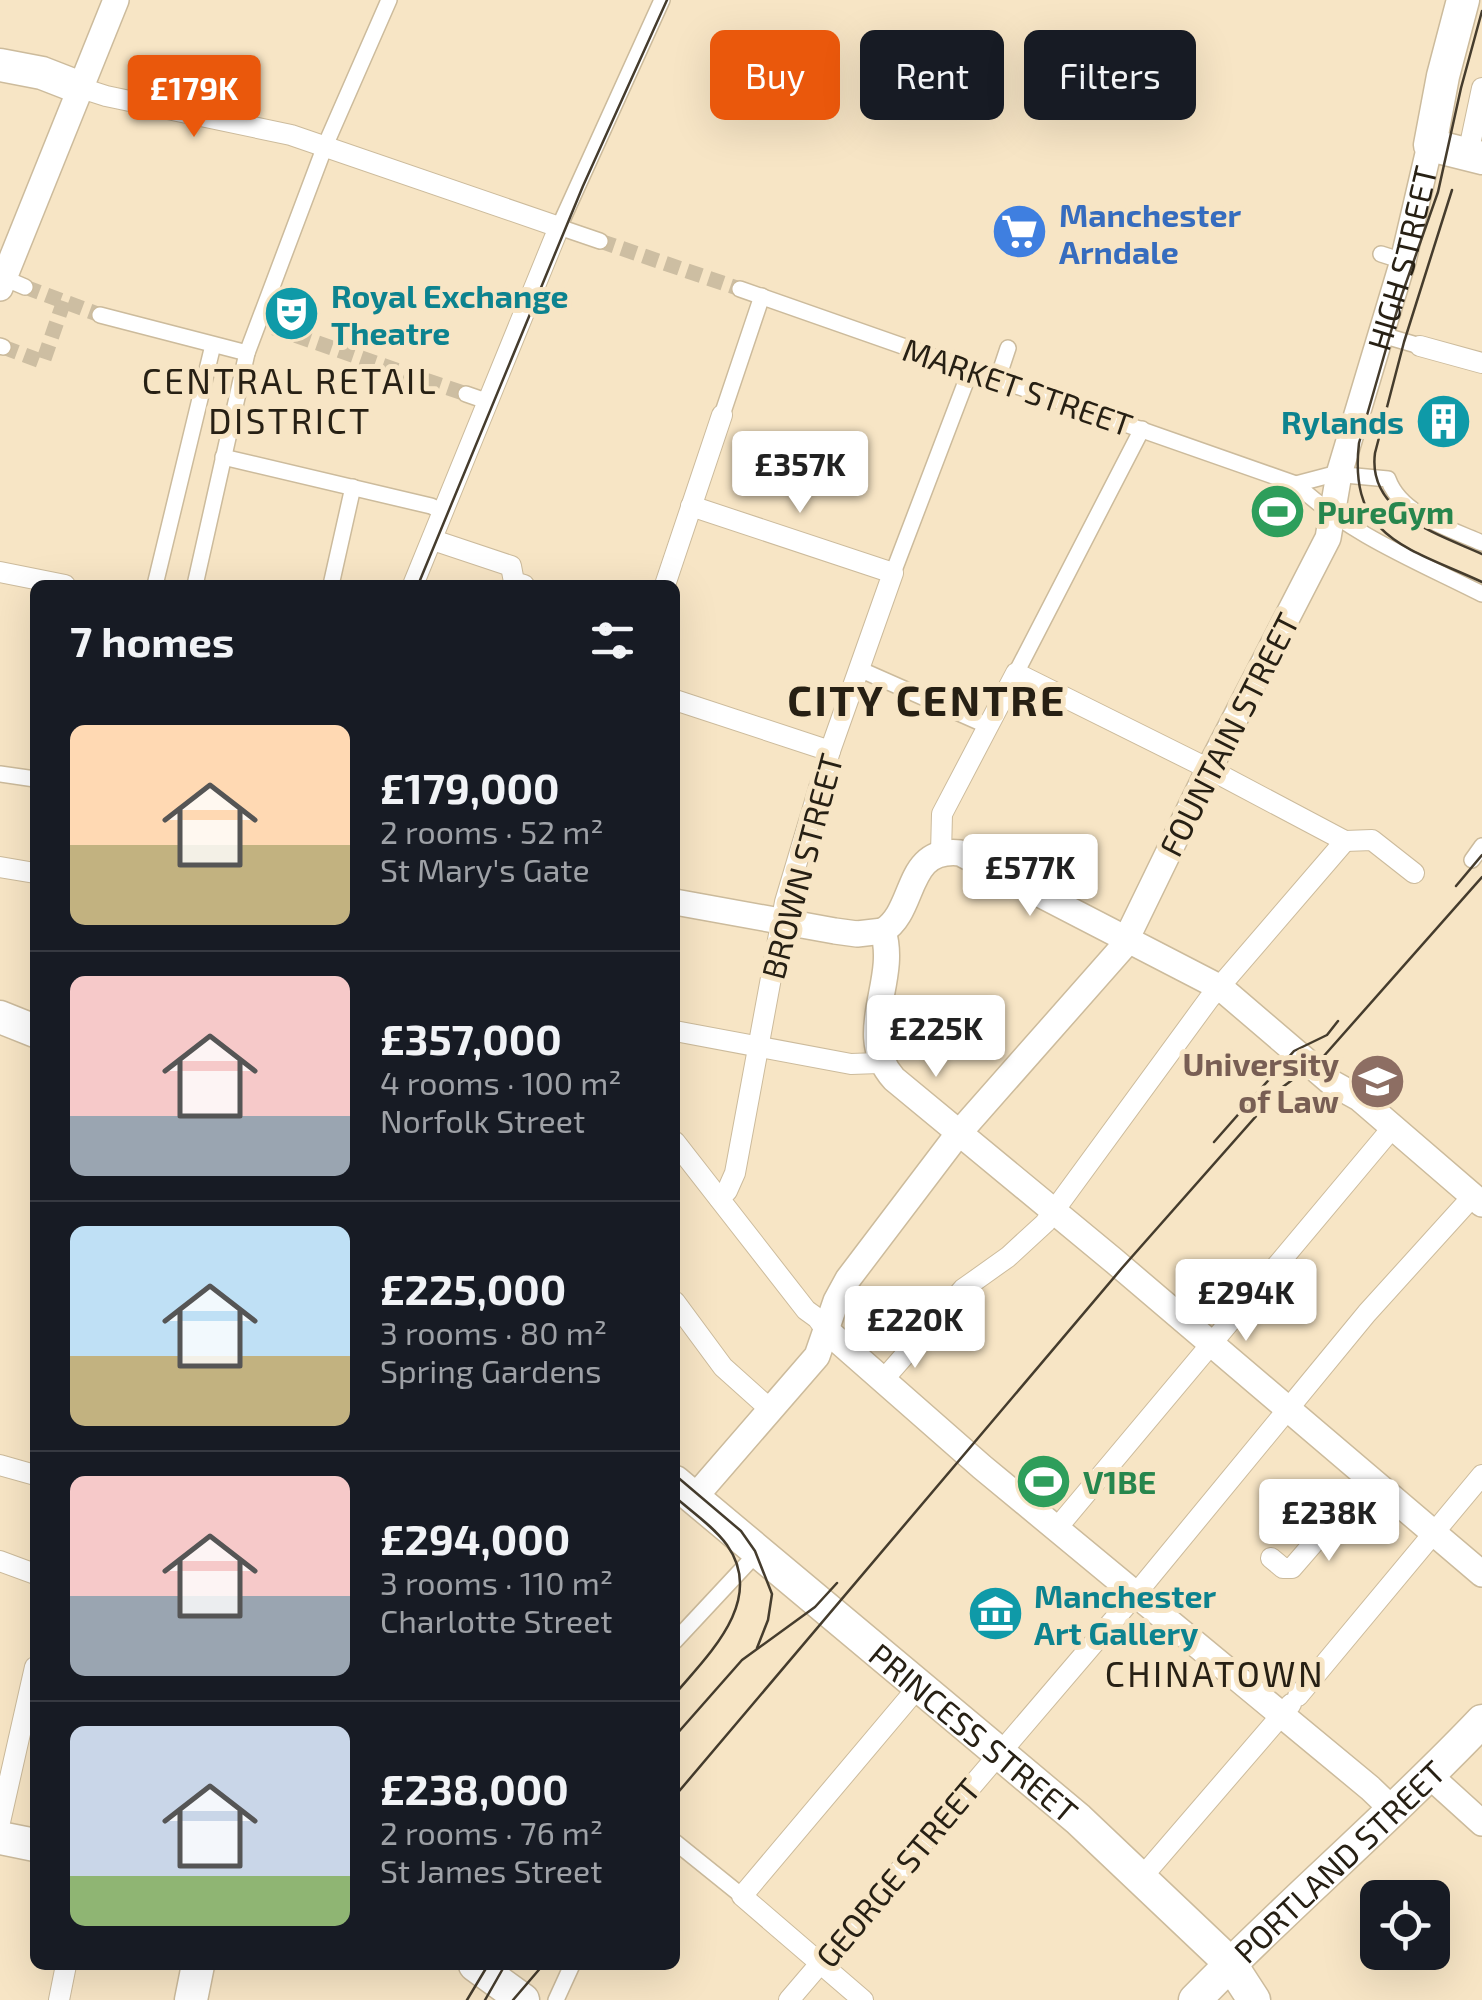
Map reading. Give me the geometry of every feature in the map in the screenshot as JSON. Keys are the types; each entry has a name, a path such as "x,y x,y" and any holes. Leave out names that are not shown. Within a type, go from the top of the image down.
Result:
{"main road":[{"name":"HIGH STREET","path":"1430,144 1443,34 1463,0"},
{"path":"0,66 42,73 78,87"},
{"path":"1430,144 1475,156"},
{"path":"0,1017 30,1028"},
{"name":"PRINCESS STREET","path":"684,1490 1142,1877 1230,1963 1254,2000"},
{"name":"PORTLAND STREET","path":"1195,2000 1394,1811 1482,1721"},
{"path":"0,1838 30,1843"},
{"path":"191,2000 197,1970"},
{"path":"482,1970 518,1998"}],"street":[{"path":"10,284 78,87 116,0"},
{"path":"196,580 247,353 325,146 388,0"},
{"path":"415,580 560,227 662,0"},
{"path":"78,87 291,135 600,241"},
{"name":"HIGH STREET","path":"1475,156 1482,88"},
{"name":"HIGH STREET","path":"1332,515 1339,474 1382,336 1392,258 1430,144"},
{"name":"MARKET STREET","path":"740,289 1296,484 1332,515 1482,594"},
{"path":"667,580 762,296"},
{"path":"104,316 247,353"},
{"path":"257,323 274,328"},
{"path":"1382,336 1482,363"},
{"path":"156,580 213,345"},
{"path":"997,382 1008,348"},
{"name":"BROWN STREET","path":"719,1198 734,1173 781,921 830,751 970,371"},
{"path":"466,394 489,402"},
{"path":"941,854 942,814 1142,429"},
{"path":"223,457 444,512"},
{"path":"1296,484 1339,474 1388,479 1398,498 1410,508 1482,543"},
{"path":"332,580 352,488"},
{"path":"691,506 893,573"},
{"name":"FOUNTAIN STREET","path":"684,1490 771,1410 817,1356 848,1279 958,1134 1116,956 1328,538 1332,515"},
{"path":"433,540 511,566 514,580"},
{"path":"0,572 40,580"},
{"path":"860,670 988,726"},
{"path":"1016,673 1344,841 1372,840 1414,873"},
{"path":"680,702 830,751"},
{"path":"0,774 30,778"},
{"path":"883,1380 963,1288 1008,1257 1054,1212 1183,1034 1344,841"},
{"path":"1472,860 1482,846"},
{"path":"680,903 857,934 883,931 892,925 921,866 941,854 960,853 1221,988 1332,1083 1359,1098 1393,1126 1477,1200"},
{"path":"0,866 30,872"},
{"path":"883,931 887,947 876,1030 879,1063 958,1134 1113,1260 1482,1574"},
{"path":"680,1032 851,1064 879,1063"},
{"path":"1057,1528 1393,1126"},
{"path":"680,1148 806,1310 826,1330 1135,1595 1291,1704 1394,1811"},
{"name":"GEORGE STREET","path":"789,2000 1135,1595 1367,1313 1477,1200"},
{"path":"680,1309 723,1366 771,1410"},
{"path":"0,1465 30,1474"},
{"path":"1142,1877 1482,1475"},
{"path":"1271,1558 1283,1568 1292,1568 1370,1478"},
{"path":"680,1635 758,1552"},
{"path":"0,1561 30,1572"},
{"path":"742,1896 919,1686"},
{"path":"0,1718 28,1724 0,1822"},
{"path":"1430,1776 1482,1823"},
{"path":"680,1846 862,2000"},
{"path":"59,2000 65,1970"},
{"path":"556,2000 570,1970"}],"tunnel":[{"path":"600,241 740,289"},
{"path":"25,287 100,315"},
{"path":"3,347 43,362 64,301"},
{"path":"274,328 466,394"}],"tram line":[{"path":"420,580 583,186 667,0"},
{"path":"1482,11 1438,192 1400,300 1359,443 1358,475 1363,500 1389,536 1482,582"},
{"path":"1452,190 1404,342 1375,453 1375,474 1382,491 1409,518 1482,554"},
{"path":"1456,886 1482,855"},
{"path":"680,1790 1122,1268 1280,1089 1323,1057 1482,877"},
{"path":"1214,1142 1294,1051 1327,1035 1338,1021"},
{"path":"680,1479 741,1531 755,1551 772,1594 768,1620 757,1648"},
{"path":"680,1501 727,1545 737,1566 740,1586 737,1606 717,1644 680,1688"},
{"path":"680,1730 742,1660 815,1607 837,1583"},
{"path":"467,2000 485,1970"},
{"path":"485,2000 502,1970"},
{"path":"513,2000 539,1970"}],"place":[{"name":"Manchester Arndale","path":"1020,232"},
{"name":"Royal Exchange Theatre","path":"292,313"},
{"name":"Rylands","path":"1443,421"},
{"name":"PureGym","path":"1278,511"},
{"name":"University of Law","path":"1378,1081"},
{"name":"V1BE","path":"1044,1481"},
{"name":"Manchester Art Gallery","path":"995,1613"}],"district":[{"name":"CENTRAL RETAIL DISTRICT","path":"290,400"},
{"name":"CITY CENTRE","path":"927,699"},
{"name":"CHINATOWN","path":"1215,1673"}]}
